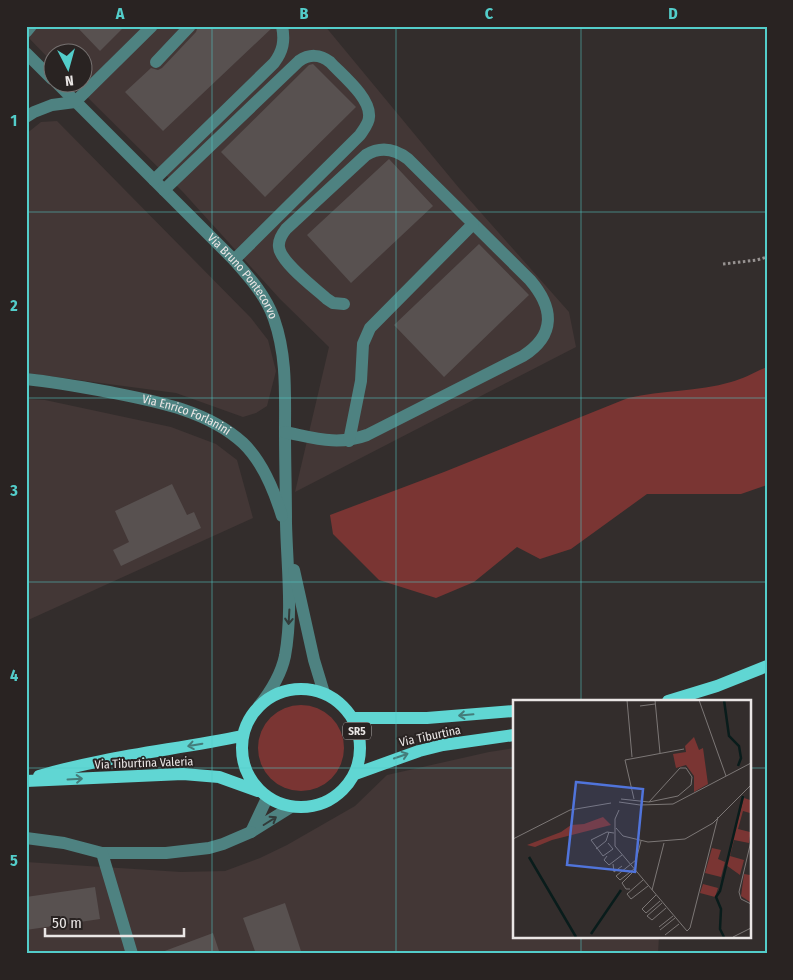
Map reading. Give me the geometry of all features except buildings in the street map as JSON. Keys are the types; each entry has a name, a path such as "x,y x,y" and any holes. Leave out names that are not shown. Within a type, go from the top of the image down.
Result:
{"main road":[{"path":"671,700 717,686 767,666"},
{"name":"SR5","path":"307,689 324,694 340,704 352,718 360,736 360,755 355,774 344,790 329,801 311,807 292,807 279,804 264,795 251,781 244,766 241,751 242,736 249,720 259,706 273,696 290,690 307,689"},
{"name":"Via Tiburtina","path":"352,718 427,718 513,711"},
{"name":"Via Tiburtina","path":"355,774 419,750 513,735"},
{"name":"Via Tiburtina Valeria","path":"26,781 100,760 193,746 242,736"},
{"name":"Via Tiburtina Valeria","path":"26,781 190,774 219,777 247,786 264,795"}],"street":[{"path":"26,32 31,26"},
{"path":"26,118 34,112 52,105 76,102 152,26"},
{"path":"156,62 190,26"},
{"path":"154,180 274,63 282,50 282,26"},
{"path":"26,53 42,69"},
{"path":"164,190 299,61 310,56 326,58 361,96 369,110 368,122 360,135 234,260"},
{"name":"Via Bruno Pontecorvo","path":"66,92 234,260 256,286 270,309 274,320 281,346 285,374 286,533 289,600 285,654 281,670 273,687 259,706"},
{"path":"285,432 334,442 349,441 367,435 523,356 537,346 546,334 549,319 546,304 537,288 402,155 395,151 381,149 366,155 286,229 279,240 280,252 286,262 327,299 333,303 344,304"},
{"path":"349,441 361,381 363,344 370,328 473,224"},
{"name":"Via Enrico Forlanini","path":"26,379 92,389 154,402 194,414 219,425 244,444 263,470 274,492 286,533"},
{"name":"Via Bruno Pontecorvo","path":"286,533 314,660 324,694"},
{"path":"251,832 264,795"},
{"path":"26,838 64,843 102,853 191,851 223,844 251,832 292,807"},
{"path":"102,853 132,954"}],"path":[{"path":"723,264 767,257"}],"shaded area":[{"path":"26,26 325,26 459,188 569,312 576,347 295,492 329,347 280,299 182,191 82,92 92,92 92,42 42,42 42,52 26,35"},
{"path":"57,121 251,318 268,340 276,371 267,406 256,413 243,417 176,393 26,373 26,134 41,122"},
{"path":"767,367 767,485 741,494 647,494 571,549 540,559 517,547 474,582 436,598 379,580 333,534 330,515 444,472 628,398 718,385 740,379"},
{"path":"26,399 45,400 171,427 216,444 237,460 253,518 26,621"},
{"path":"293,705 309,705 318,708 332,717 341,731 344,748 341,765 332,779 318,788 309,791 293,791 277,784 265,772 258,756 258,740 265,724 277,712"},
{"path":"513,748 513,938 659,938 658,954 26,954 26,862 181,872 225,871 260,858 287,845 355,806 387,775"}]}
